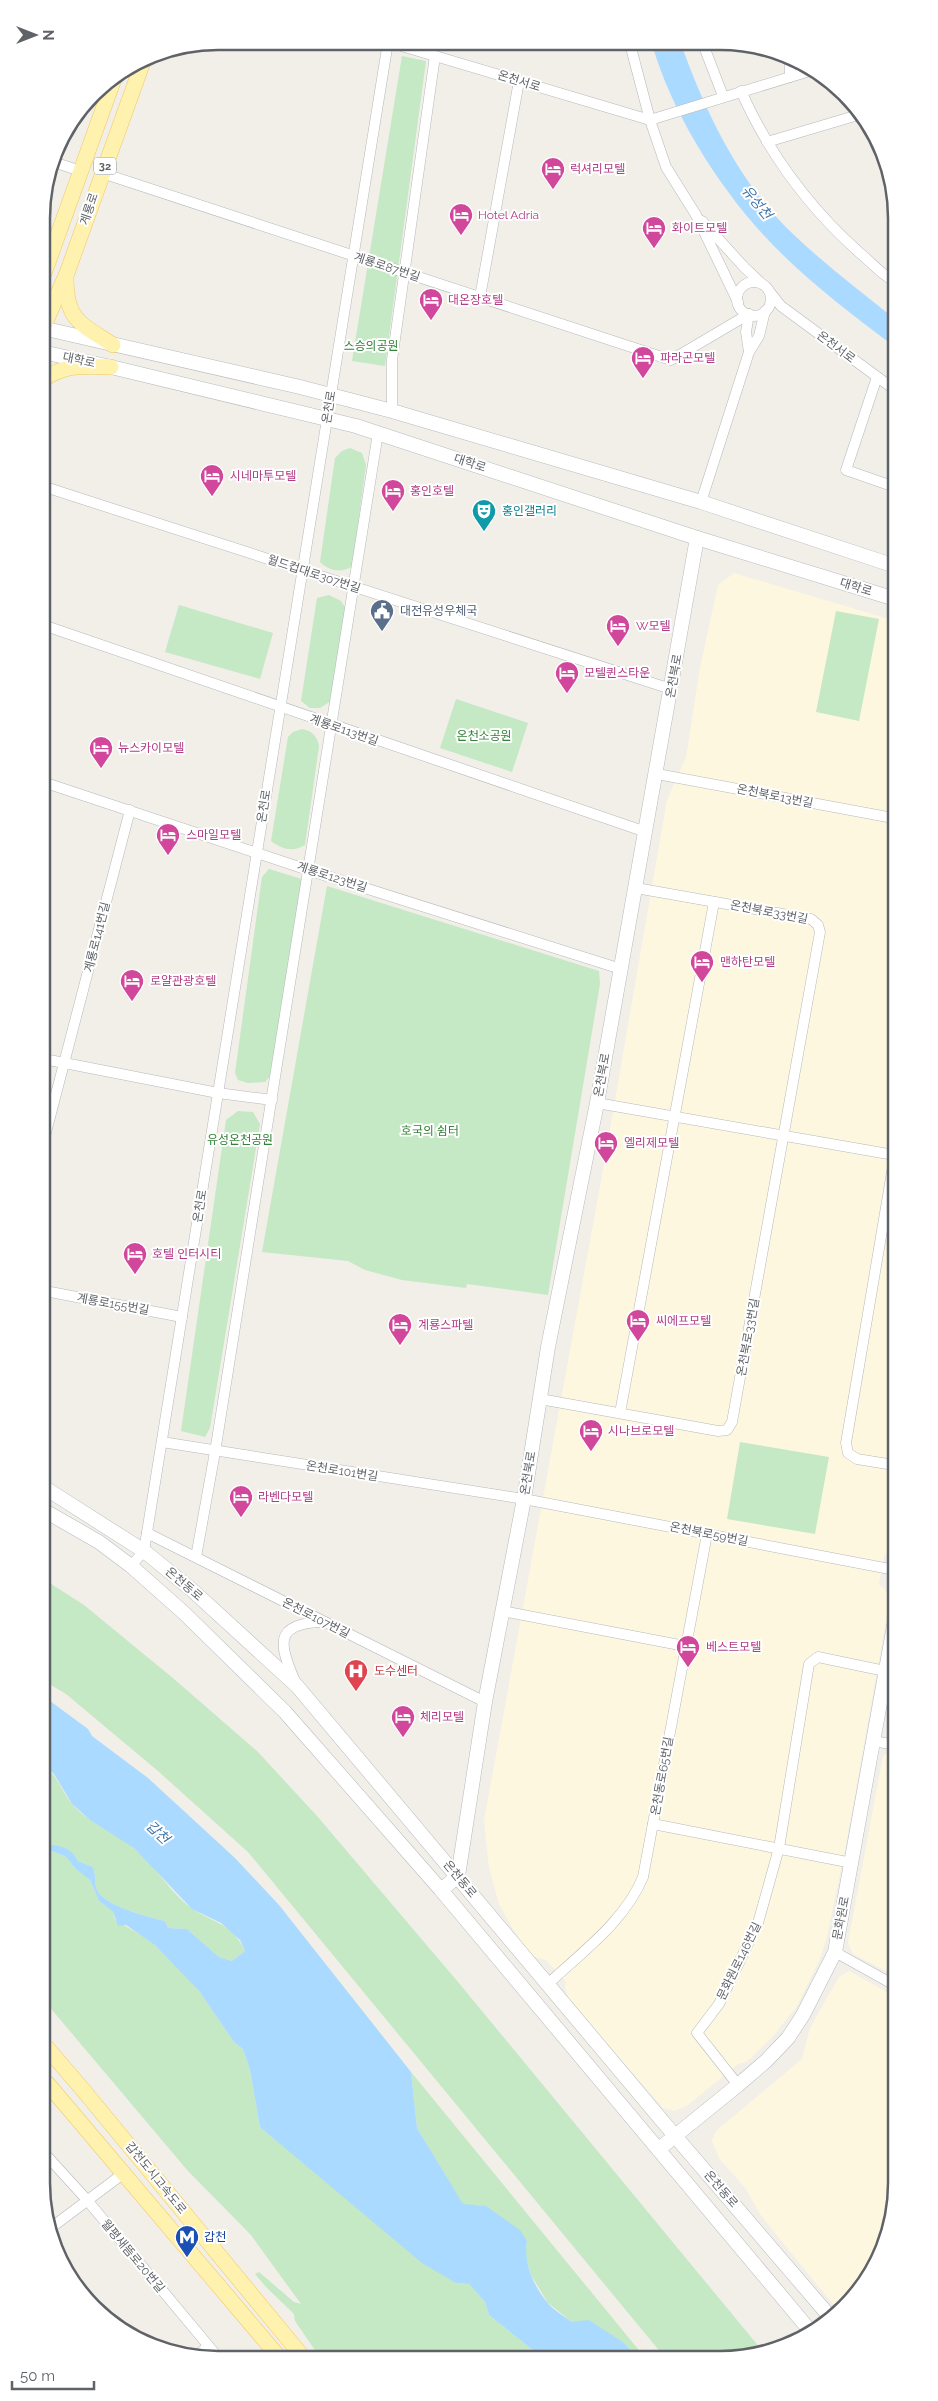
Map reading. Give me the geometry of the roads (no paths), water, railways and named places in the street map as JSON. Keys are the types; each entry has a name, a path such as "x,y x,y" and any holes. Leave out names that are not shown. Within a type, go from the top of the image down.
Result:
{"main road":[{"name":"계룡로","path":"50,310 66,273 140,69"},
{"name":"계룡로","path":"50,257 110,90"},
{"path":"66,273 66,298 69,308 77,320 113,345"},
{"path":"50,376 64,368 78,366 111,367"},
{"name":"갑천도시고속도로","path":"50,2051 298,2351"},
{"name":"갑천도시고속도로","path":"50,2087 274,2351"}],"street":[{"name":"온천로","path":"144,1551 387,50"},
{"name":"온천서로","path":"415,50 650,120"},
{"path":"632,50 650,120 666,167 696,216 740,308 749,314 760,314 767,309 781,306"},
{"path":"705,50 723,96"},
{"path":"392,411 392,360 436,56"},
{"path":"790,65 790,77"},
{"path":"650,120 723,96 805,73"},
{"path":"480,297 519,81"},
{"path":"741,91 778,161 835,232 888,276"},
{"path":"767,142 853,116"},
{"path":"59,164 81,171"},
{"name":"계룡로87번길","path":"102,173 672,360 749,314"},
{"name":"온천서로","path":"696,216 745,268 766,287 781,306 888,385"},
{"path":"701,502 750,352 759,336 771,302 766,287 752,282 742,287 738,302"},
{"path":"749,314 746,332 750,352"},
{"name":"대학로","path":"50,331 331,395 392,411 701,502 888,564"},
{"name":"대학로","path":"50,354 327,418 698,538 888,597"},
{"path":"877,377 846,470 888,485"},
{"path":"196,1557 215,1452 272,1100 378,433"},
{"name":"월드컵대로307번길","path":"50,489 671,689"},
{"name":"온천북로","path":"458,1876 485,1702 524,1499 550,1337 597,1103 698,538"},
{"name":"계룡로113번길","path":"50,627 332,726 646,832"},
{"name":"온천북로13번길","path":"657,774 888,817"},
{"name":"계룡로123번길","path":"50,784 308,870 621,969"},
{"name":"계룡로141번길","path":"50,1117 130,810"},
{"name":"온천북로33번길","path":"540,1399 718,1431 727,1430 732,1422 820,932 818,925 811,919 636,888"},
{"name":"온천북로33번길","path":"620,1413 714,902"},
{"path":"50,1060 218,1093 272,1100"},
{"path":"597,1103 888,1155"},
{"path":"888,1195 846,1443 848,1453 856,1459 888,1464"},
{"name":"계룡로155번길","path":"50,1293 182,1317"},
{"name":"온천로101번길","path":"162,1442 215,1452 524,1499"},
{"name":"온천동로","path":"50,1491 144,1551 192,1590 297,1686 675,2136 826,2313"},
{"name":"온천북로59번길","path":"524,1499 888,1569"},
{"name":"온천동로","path":"50,1514 99,1542 131,1566 183,1612 285,1712 441,1890 807,2327"},
{"name":"온천로107번길","path":"147,1533 485,1702"},
{"name":"온천동로65번길","path":"548,1984 611,1924 638,1890 644,1877 707,1534"},
{"path":"131,1566 144,1551"},
{"path":"502,1611 685,1646"},
{"path":"297,1686 283,1654 283,1639 288,1631 300,1624 326,1622"},
{"name":"문화원로146번길","path":"738,2085 697,2033 719,2004 758,1923 779,1848 809,1664 818,1657 886,1671"},
{"name":"문화원로","path":"659,2149 766,2062 788,2038 803,2015 835,1952 888,1660"},
{"path":"874,1741 888,1744"},
{"path":"653,1824 852,1863"},
{"path":"441,1890 458,1876"},
{"path":"835,1952 888,1982"},
{"name":"월평새뜸로20번길","path":"50,2159 87,2200 212,2351"},
{"path":"55,2224 124,2173"},
{"path":"203,2350 208,2346"}],"water":[{"name":"유성천","path":"654,50 683,50 713,120 740,169 756,192 792,233 888,314 888,342 809,279 783,255 742,210 704,157 673,101"},
{"path":"50,1701 88,1729 92,1736 148,1778 235,1858 279,1905 411,2072 417,2128 463,2204 486,2206 520,2230 527,2241 526,2257 533,2281 552,2308 572,2322 589,2320 624,2343 631,2351 534,2351 489,2315 485,2302 469,2284 456,2283 422,2263 260,2127 250,2070 243,2049 234,2042 199,1991 155,1945 126,1925 118,1926 113,1912 99,1901 90,1880 75,1868 65,1856 50,1850 50,1845 69,1850 78,1861 93,1867 97,1890 101,1896 117,1906 165,1921 168,1928 187,1929 219,1957 232,1961 245,1951 240,1940 221,1923 192,1909 134,1848 90,1820 72,1804 50,1770"}],"place":[{"name":"럭셔리모텔","path":"553,190"},
{"name":"Hotel Adria","path":"461,236"},
{"name":"화이트모텔","path":"654,249"},
{"name":"대온장호텔","path":"431,321"},
{"name":"파라곤모텔","path":"643,379"},
{"name":"시네마투모텔","path":"212,497"},
{"name":"홍인호텔","path":"393,512"},
{"name":"홍인갤러리","path":"484,532"},
{"name":"대전유성우체국","path":"382,632"},
{"name":"W모텔","path":"618,647"},
{"name":"모텔퀸스타운","path":"567,694"},
{"name":"뉴스카이모텔","path":"101,769"},
{"name":"스마일모텔","path":"168,856"},
{"name":"맨하탄모텔","path":"702,983"},
{"name":"로얄관광호텔","path":"132,1002"},
{"name":"엘리제모텔","path":"606,1164"},
{"name":"호텔 인터시티","path":"135,1275"},
{"name":"씨에프모텔","path":"638,1342"},
{"name":"계룡스파텔","path":"400,1346"},
{"name":"시나브로모텔","path":"591,1452"},
{"name":"라벤다모텔","path":"241,1518"},
{"name":"베스트모텔","path":"688,1668"},
{"name":"도수센터","path":"356,1692"},
{"name":"체리모텔","path":"403,1738"},
{"name":"갑천","path":"187,2258"}],"park label":[{"name":"스승의공원","path":"371,346"},
{"name":"온천소공원","path":"484,736"},
{"name":"호국의 쉼터","path":"430,1131"},
{"name":"유성온천공원","path":"240,1140"}]}
